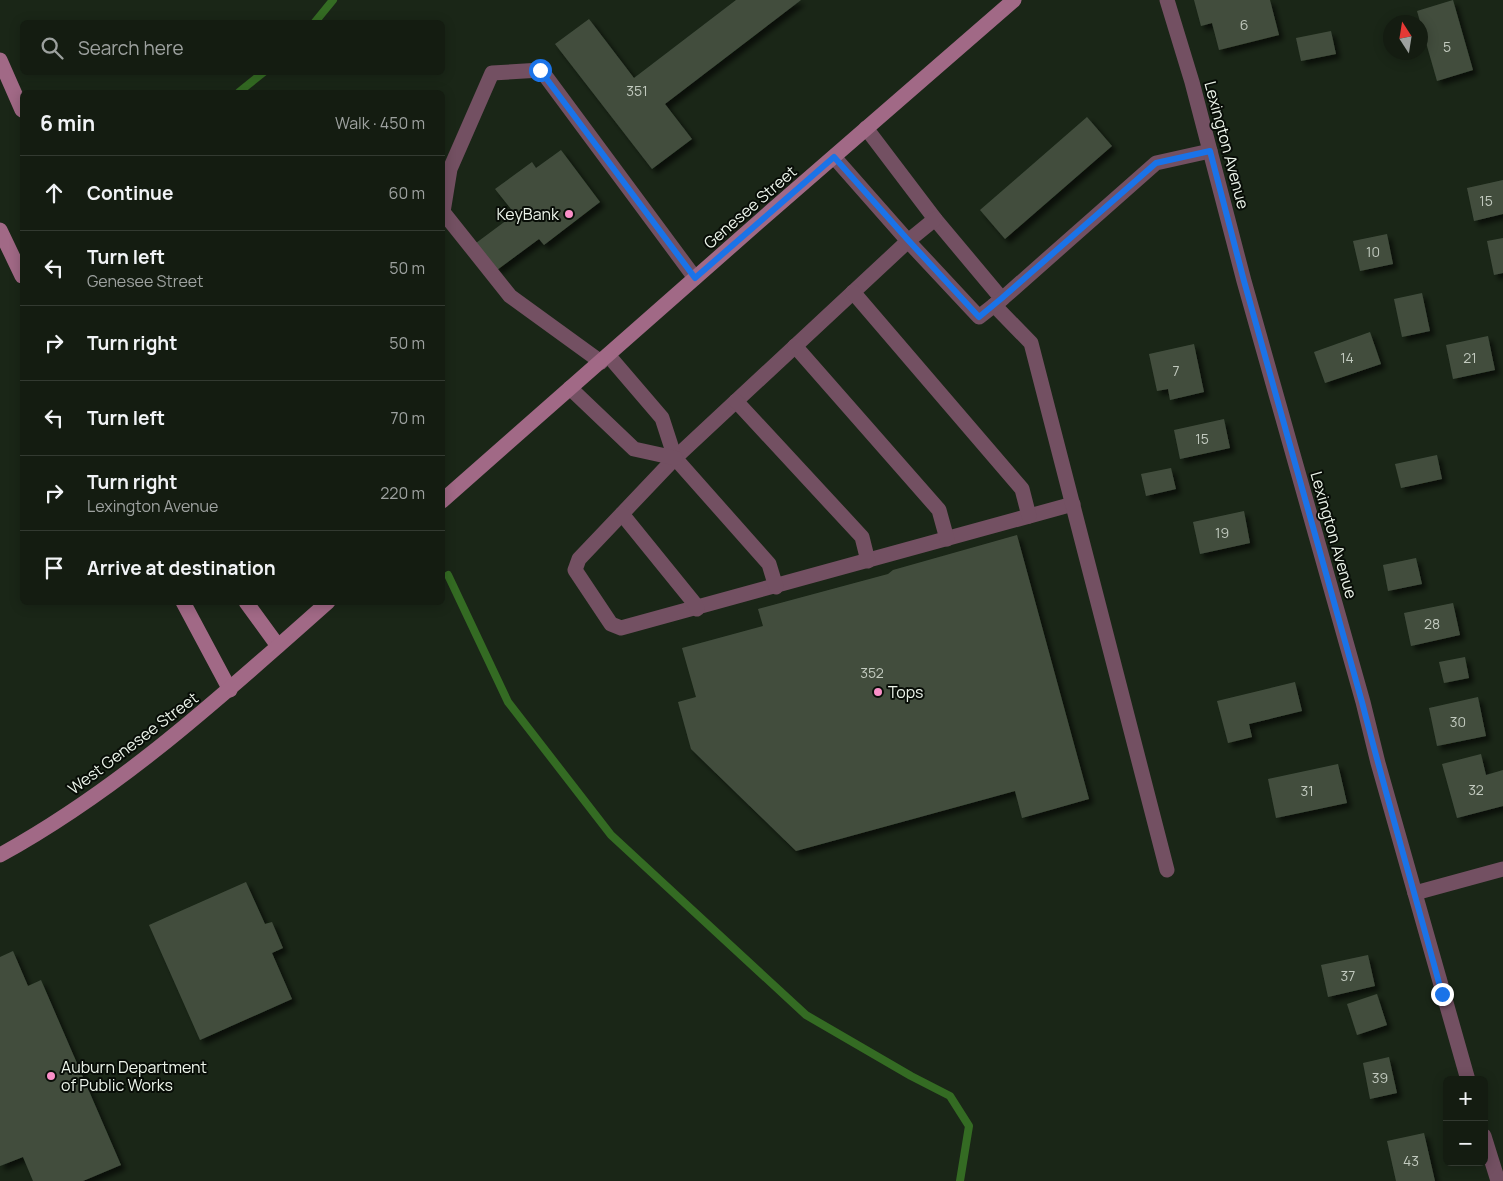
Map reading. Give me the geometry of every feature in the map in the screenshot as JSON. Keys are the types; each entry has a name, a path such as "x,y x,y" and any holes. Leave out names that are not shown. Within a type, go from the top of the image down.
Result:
{"main road":[{"name":"Genesee Street","path":"445,498 1014,0"},
{"path":"0,60 20,105"},
{"path":"0,230 20,272"},
{"path":"185,605 230,690"},
{"path":"248,605 278,646 325,605"},
{"name":"West Genesee Street","path":"0,855 77,807 150,755 230,690 278,646"}],"street":[{"name":"Lexington Avenue","path":"1167,0 1442,994 1467,1076"},
{"path":"445,196 450,169 492,73 540,70 695,278"},
{"path":"866,128 1031,343 1167,870"},
{"path":"834,157 979,317 1156,163 1210,151"},
{"path":"445,216 510,296 604,358 662,418 675,458 769,564 776,587"},
{"path":"935,219 908,240 675,458 580,559 576,570 612,624 621,628 1073,504"},
{"path":"853,292 1022,489 1029,516"},
{"path":"795,346 939,510 946,539"},
{"path":"570,388 634,449 675,458"},
{"path":"736,401 862,537 868,561"},
{"path":"622,514 697,608"},
{"path":"1415,894 1503,869"},
{"path":"1488,1149 1498,1181"}],"building":[{"path":"736,0 801,0 665,104 692,139 652,169 555,44 589,19 634,78"},
{"path":"1194,0 1270,0 1279,35 1219,50 1212,23 1201,26"},
{"path":"1453,0 1473,70 1437,81 1428,50 1428,15 1418,15 1417,11"},
{"path":"1331,31 1336,54 1301,61 1296,38"},
{"path":"1087,117 1112,146 1005,239 980,210"},
{"path":"561,150 600,202 544,245 539,239 497,270 476,243 515,214 495,189 532,162 536,168"},
{"path":"1503,180 1503,214 1474,221 1467,188"},
{"path":"1387,234 1393,264 1360,271 1353,241"},
{"path":"1503,238 1503,273 1494,275 1487,241"},
{"path":"1422,293 1430,331 1402,337 1394,299"},
{"path":"1370,332 1381,364 1325,383 1314,352"},
{"path":"1488,336 1495,370 1453,379 1446,345"},
{"path":"1194,344 1204,392 1170,400 1168,389 1157,391 1149,354"},
{"path":"1224,419 1230,448 1180,459 1174,430"},
{"path":"1437,455 1442,479 1401,488 1395,464"},
{"path":"1171,468 1176,489 1146,496 1141,474"},
{"path":"1244,511 1250,543 1200,554 1193,522"},
{"path":"1017,535 1089,799 1022,818 1015,791 796,851 691,749 678,702 696,697 682,648 763,626 758,609 888,574 893,570"},
{"path":"1416,558 1422,584 1388,591 1383,565"},
{"path":"1453,603 1460,635 1411,646 1404,613"},
{"path":"1465,657 1469,678 1444,683 1439,662"},
{"path":"1295,682 1302,711 1249,724 1252,737 1228,743 1217,701"},
{"path":"1478,697 1486,736 1437,746 1429,708"},
{"path":"1481,754 1486,775 1503,770 1503,806 1457,818 1442,764"},
{"path":"1338,764 1347,803 1276,818 1268,779"},
{"path":"246,882 265,924 272,922 283,948 272,953 292,999 200,1040 149,925"},
{"path":"13,951 28,986 41,980 121,1165 83,1181 33,1181 23,1157 0,1166 0,957"},
{"path":"1368,955 1375,986 1328,997 1321,965"},
{"path":"1377,994 1387,1025 1357,1035 1347,1004"},
{"path":"1389,1057 1397,1093 1370,1099 1363,1063"},
{"path":"1424,1133 1435,1181 1396,1181 1387,1141"}],"waterway":[{"path":"317,20 333,0"},
{"path":"242,90 260,75"},
{"path":"448,575 508,702 611,835 806,1015 911,1076 950,1096 969,1126 960,1181"}],"place":[{"name":"KeyBank","path":"569,214"},
{"name":"Tops","path":"878,692"},
{"name":"Auburn Department of Public Works","path":"51,1076"}],"route":[{"path":"540,70 695,278 834,157 979,317 1156,163 1210,151 1244,281 1442,994"}]}
